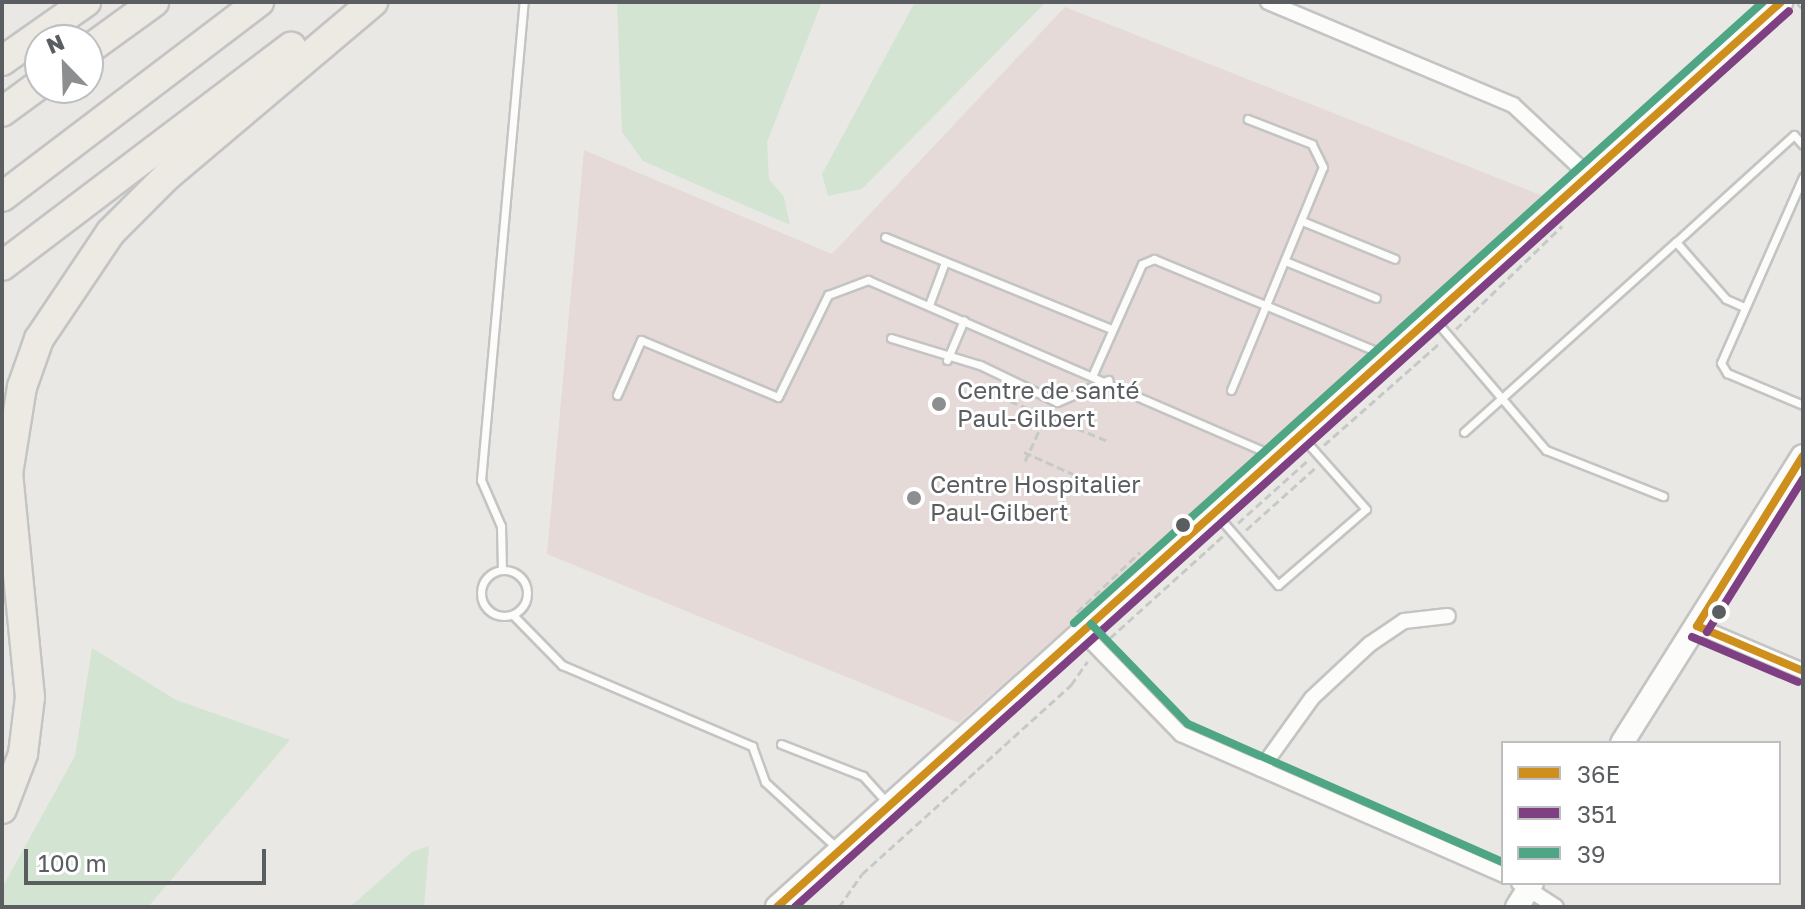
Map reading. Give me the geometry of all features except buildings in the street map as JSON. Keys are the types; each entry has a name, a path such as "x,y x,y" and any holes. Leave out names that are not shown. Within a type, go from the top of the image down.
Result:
{"highway":[{"path":"2,61 86,2"},
{"path":"104,38 154,2"},
{"path":"2,197 259,2"},
{"path":"2,266 350,2"},
{"path":"2,809 23,754 30,697 8,474 22,387 39,339 111,232 167,176 373,2"},
{"path":"2,112 24,96"}],"street":[{"path":"1268,2 1513,105 1588,175"},
{"path":"777,907 1082,632 1224,522 1280,458 1310,445 1392,358 1441,327 1588,175 1781,2"},
{"path":"1623,741 1803,456"},
{"path":"1261,769 1312,698 1370,644 1404,621 1448,616"},
{"path":"1697,626 1803,671"},
{"path":"1082,632 1163,722 1261,769 1501,874"},
{"path":"1524,890 1556,907"}],"lane":[{"path":"502,570 501,526 481,480 524,2"},
{"path":"1231,390 1302,221 1321,155 1248,119"},
{"path":"1464,432 1803,127"},
{"path":"1794,135 1803,145"},
{"path":"1803,177 1744,307 1723,369 1803,405"},
{"path":"1302,221 1395,259"},
{"path":"885,237 1112,329"},
{"path":"1676,242 1726,299 1744,307"},
{"path":"1093,374 1147,260 1268,305 1392,358"},
{"path":"1285,261 1376,298"},
{"path":"929,305 945,262"},
{"path":"617,395 641,340 778,397 813,320 837,289 868,280 1108,380 1280,458"},
{"path":"947,360 964,320"},
{"path":"1441,327 1555,456 1663,496"},
{"path":"891,338 947,360 980,365 1057,402 1108,380"},
{"path":"1224,522 1278,585 1366,509 1310,445"},
{"path":"502,570 520,575 527,588 526,602 513,615 495,615 482,598 487,578 502,570"},
{"path":"513,615 562,665 752,746 765,782 840,850"},
{"path":"781,744 863,776 890,805"}],"path":[{"path":"839,907 862,874 1071,685 1098,650 1224,522 1441,327 1554,240 1568,214"},
{"path":"1010,401 1110,442"},
{"path":"1025,461 1024,452 1042,414 1057,402"},
{"path":"1024,452 1091,482"},
{"path":"1243,532 1315,468"}],"shaded area":[{"name":"Centre de santé Paul-Gilbert","path":"1065,7 1548,198 959,723 547,554 584,150 832,254"}],"green space":[{"path":"617,2 822,2 767,142 769,179 784,197 790,225 643,161 622,132"},
{"path":"915,2 1046,2 862,189 828,196 822,174"},
{"path":"92,648 176,700 290,740 148,907 2,907 2,888 75,756"},
{"path":"429,846 424,907 350,907 412,852"}],"transit line":[{"name":"39","path":"1074,623 1763,2"},
{"name":"36E","path":"777,907 1781,2"},
{"name":"351","path":"795,907 1789,11"},
{"name":"36E","path":"1697,626 1803,456"},
{"name":"351","path":"1707,632 1803,479"},
{"name":"39","path":"1091,624 1188,724 1501,861"},
{"name":"36E","path":"1697,626 1803,671"},
{"name":"351","path":"1692,637 1798,682"}],"place":[{"name":"Centre de santé Paul-Gilbert","path":"939,404"},
{"name":"Centre Hospitalier Paul-Gilbert","path":"914,498"}]}
